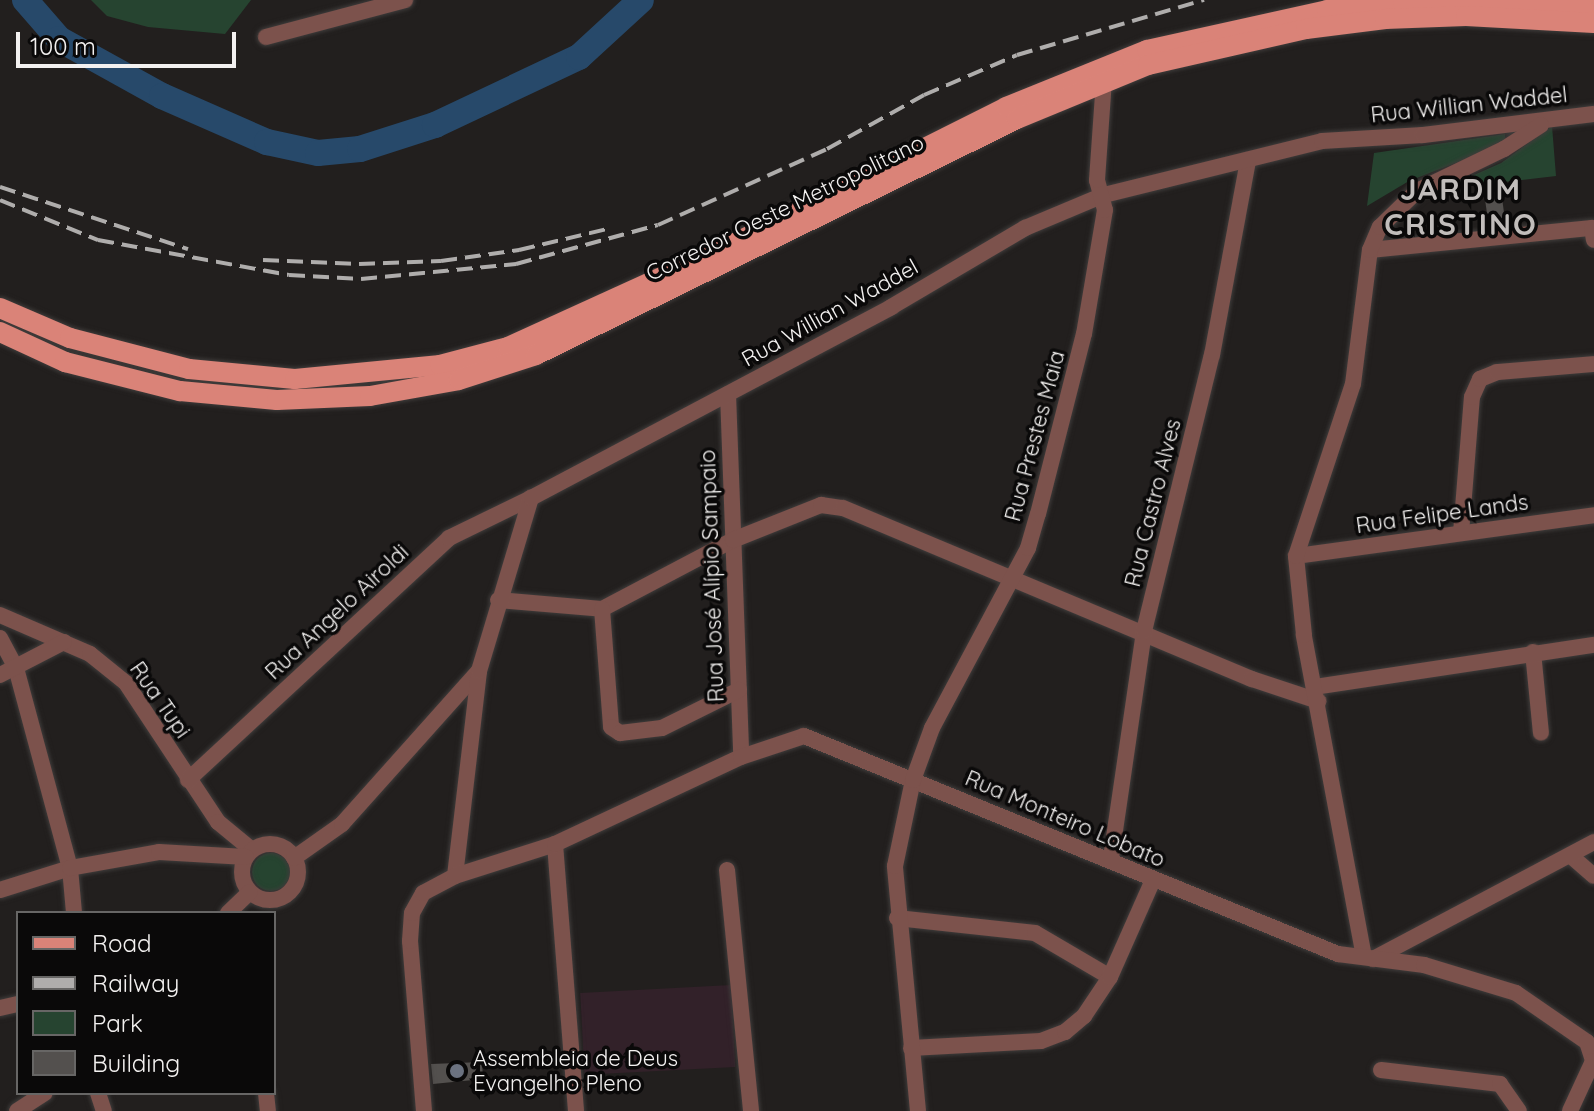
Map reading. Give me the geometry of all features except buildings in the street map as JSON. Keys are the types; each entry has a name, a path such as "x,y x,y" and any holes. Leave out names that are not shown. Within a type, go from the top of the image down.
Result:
{"main road":[{"path":"0,308 70,338 189,369 295,379 440,365 522,341 1093,68 1200,36 1283,17 1403,3 1594,6"},
{"name":"Corredor Oeste Metropolitano","path":"0,332 25,345 122,379 277,400 370,396 459,380 536,355 1104,80 1306,29 1385,19 1466,16 1594,23"},
{"path":"1104,80 1126,64 1200,36"},
{"path":"25,345 35,324"}],"street":[{"path":"266,37 405,0"},
{"name":"Rua Prestes Maia","path":"918,1111 897,918 895,866 913,780 932,728 1014,575 1038,514 1084,334 1104,195 1097,180 1104,80"},
{"name":"Rua Willian Waddel","path":"531,498 728,394 1025,228 1104,195 1322,141 1546,122 1594,114"},
{"path":"1546,122 1504,149 1417,191 1395,207 1370,250 1353,384 1296,556 1295,577 1368,958 1594,842"},
{"name":"Rua Castro Alves","path":"1111,858 1144,631 1212,355 1248,160"},
{"path":"1370,250 1593,231"},
{"path":"1461,533 1472,397 1480,379 1497,372 1594,364"},
{"name":"Rua José Alípio Sampaio","path":"728,394 741,757"},
{"path":"455,876 479,671 531,498"},
{"name":"Rua Angelo Airoldi","path":"188,780 449,538 531,498"},
{"path":"498,600 602,609 733,540 821,505 843,508 1014,575 1252,679 1317,694 1533,652 1594,645"},
{"name":"Rua Felipe Lands","path":"1296,556 1594,515"},
{"path":"602,609 611,727 620,733 662,728 739,690"},
{"name":"Rua Tupi","path":"0,615 90,654 126,683 218,822 249,854"},
{"path":"0,638 16,668 70,868 74,911"},
{"path":"0,675 64,642"},
{"path":"1533,652 1541,733"},
{"path":"294,858 342,824 479,671"},
{"name":"Rua Monteiro Lobato","path":"424,1111 412,913 423,893 455,876 555,844 741,757 804,736 1111,858 1153,880 1338,954 1480,979 1516,993 1583,1036 1593,1061 1570,1111"},
{"path":"0,890 70,868 159,852 249,854 275,844 294,858 298,875 291,891 275,900 254,901 232,911"},
{"path":"555,844 576,1111"},
{"path":"249,854 242,872 254,901"},
{"path":"1571,856 1594,876"},
{"path":"727,870 751,1111"},
{"path":"911,1048 1054,1038 1084,1016 1110,977 1153,880"},
{"path":"897,918 1035,933 1110,977"},
{"path":"1381,1070 1500,1084 1519,1111"},
{"path":"17,1111 42,1095"}],"shaded area":[{"path":"731,985 735,1067 584,1075 580,993"}],"green space":[{"path":"91,0 251,0 225,34 148,27 107,16"},
{"path":"1552,126 1556,176 1442,189 1501,163"},
{"path":"1505,134 1505,144 1409,181 1367,206 1374,153"},
{"path":"271,853 284,859 290,872 284,885 271,891 258,885 252,872 258,859"}],"waterway":[{"path":"25,0 59,39 162,96 267,142 318,153 360,149 435,125 579,57 641,0"}],"railway":[{"path":"0,200 98,240 289,275 361,279 516,264 658,225 827,149 924,95 1017,55 1204,0"},
{"path":"0,187 188,249"},
{"path":"263,260 359,264 441,261 519,250 607,229"}],"place":[{"name":"Assembleia de Deus Evangelho Pleno","path":"457,1071"}],"district":[{"name":"JARDIM CRISTINO","path":"1461,206"}]}
